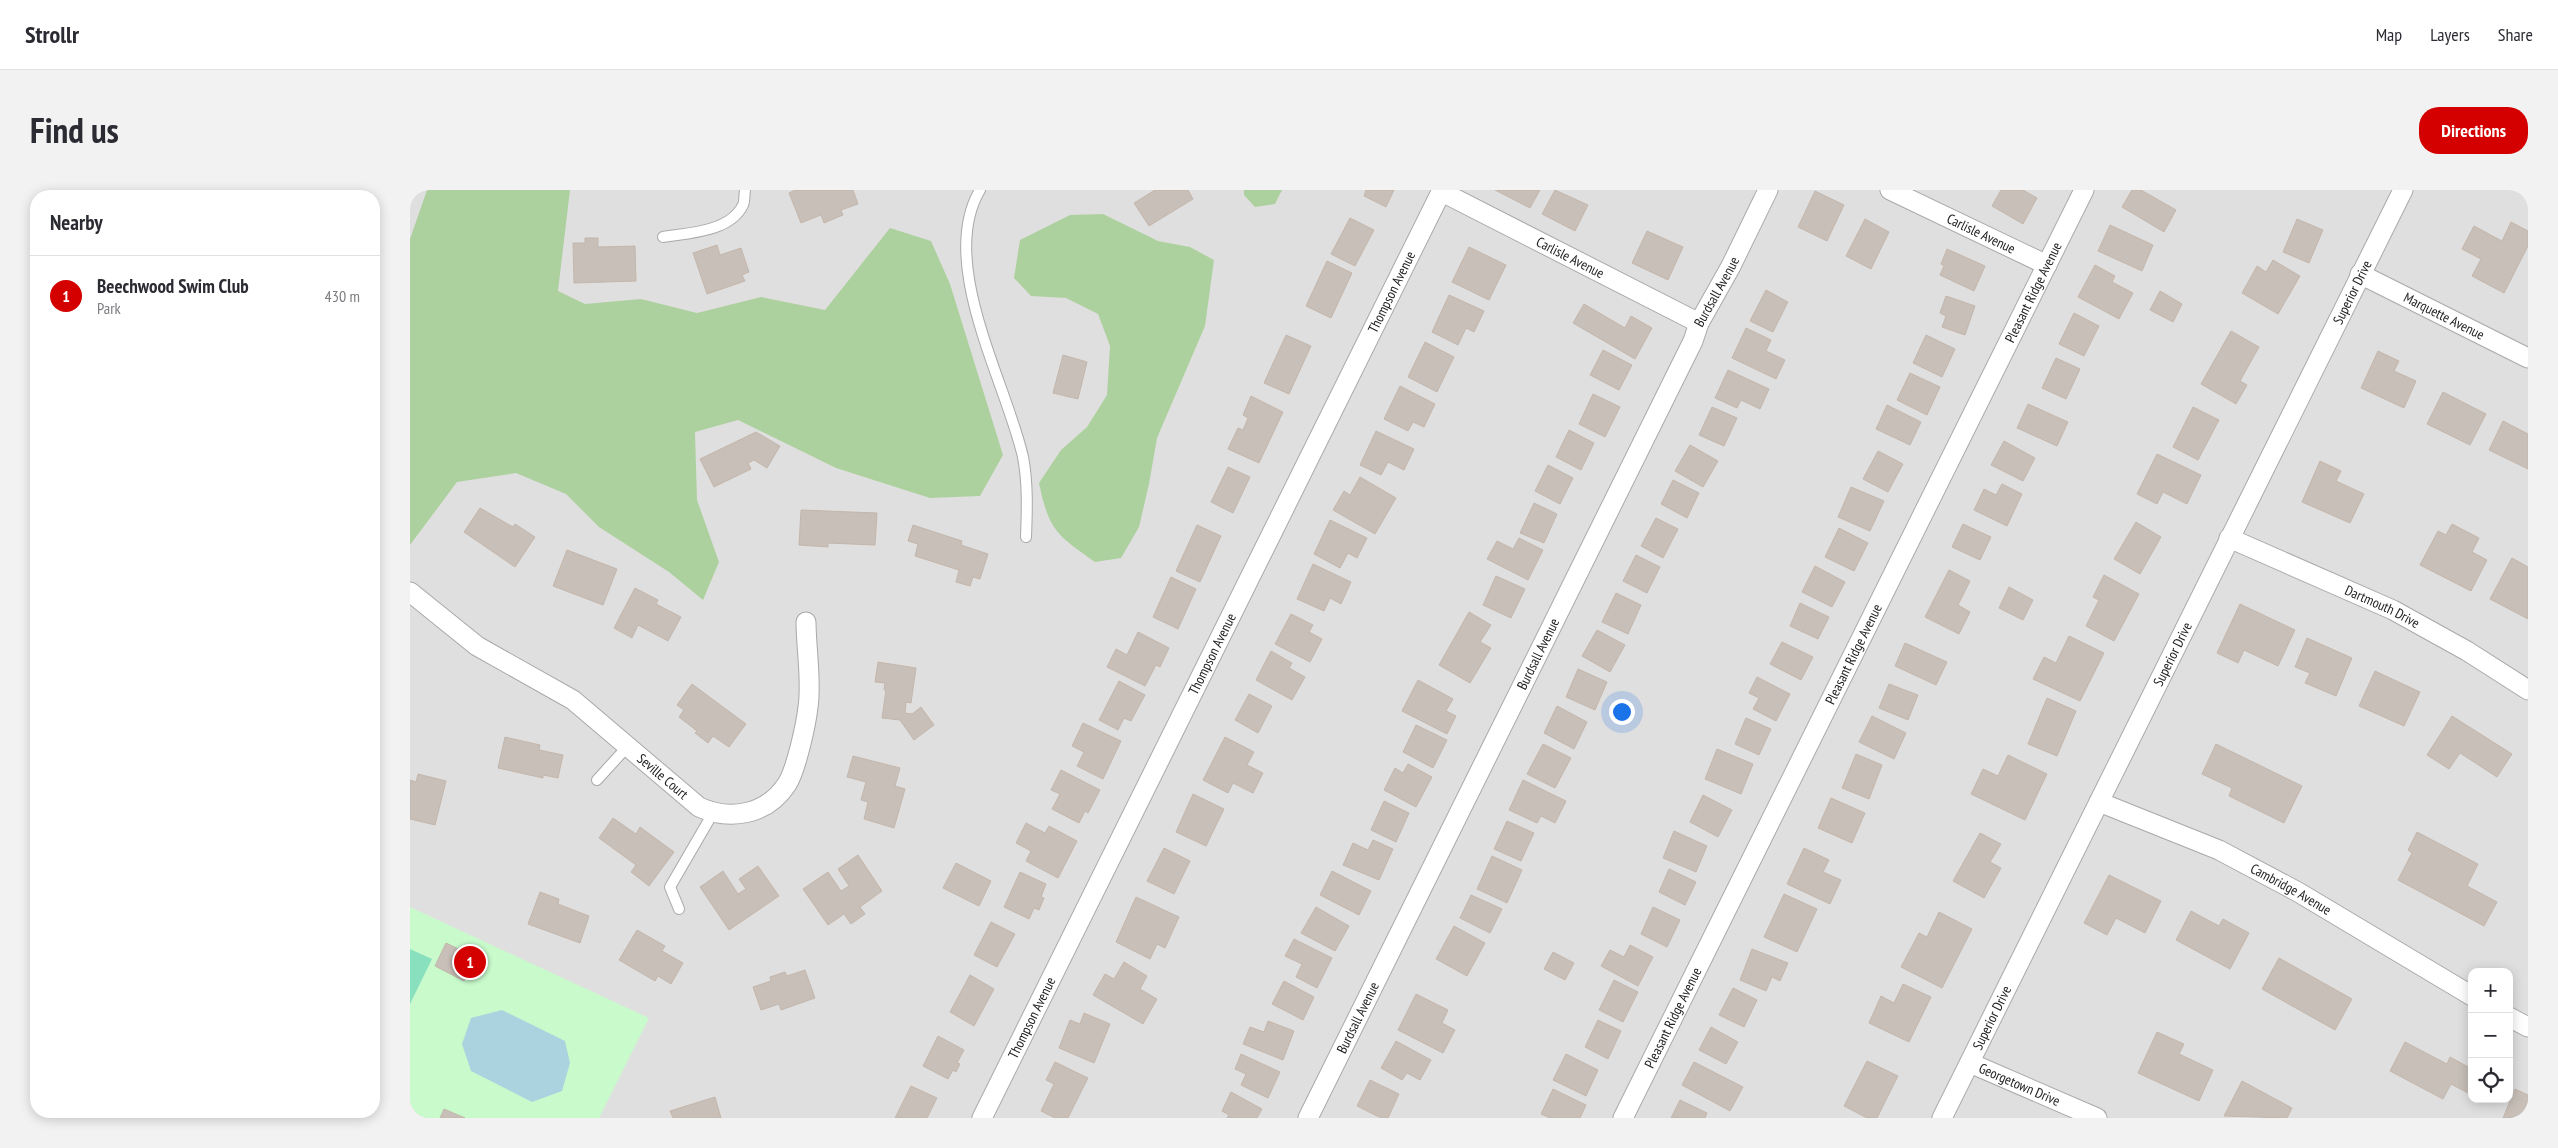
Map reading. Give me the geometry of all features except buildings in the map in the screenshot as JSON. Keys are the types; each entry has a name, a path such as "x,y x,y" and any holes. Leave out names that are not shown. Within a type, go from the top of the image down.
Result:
{"street":[{"name":"Burdsall Avenue","path":"1308,1118 1693,341 1699,323 1731,266 1768,190"},
{"name":"Carlisle Avenue","path":"1890,190 2047,265"},
{"name":"Pleasant Ridge Avenue","path":"1623,1118 2084,190"},
{"name":"Superior Drive","path":"1942,1118 2403,190"},
{"name":"Carlisle Avenue","path":"1442,191 1699,323"},
{"name":"Thompson Avenue","path":"982,1118 1442,191"},
{"name":"Marquette Avenue","path":"2360,274 2528,358"},
{"name":"Dartmouth Drive","path":"2229,538 2393,610 2467,651 2528,690"},
{"name":"Seville Court","path":"410,592 439,617 478,646 573,700 699,808 713,814 727,816 749,813 766,805 787,784 793,770 808,706 806,622"},
{"name":"Cambridge Avenue","path":"2099,802 2219,850 2323,904 2468,994"},
{"path":"2513,1019 2528,1027"},
{"name":"Georgetown Drive","path":"1970,1062 2097,1118"}],"lane":[{"path":"663,237 703,230 731,220 743,205 745,190"},
{"path":"980,190 966,230 965,261 978,316 1007,402 1023,459 1027,509 1026,537"},
{"path":"597,780 627,747"},
{"path":"679,909 670,887 713,814"}],"shaded area":[{"path":"410,190 2528,190 2528,1118 410,1118"}],"green space":[{"path":"427,190 570,190 558,291 585,304 641,299 697,313 761,297 825,310 890,228 931,241 950,284 1003,455 980,496 930,498 836,468 738,420 695,432 697,500 719,562 703,600 669,572 599,527 566,494 516,473 457,482 410,545 410,239"},
{"path":"1244,190 1282,190 1275,204 1255,207 1244,195"},
{"path":"1103,214 1158,241 1190,247 1214,260 1205,326 1157,438 1139,527 1121,558 1095,562 1063,538 1056,530 1047,512 1039,483 1061,450 1087,427 1107,395 1110,346 1098,314 1066,298 1031,296 1014,278 1020,240 1070,215"},
{"path":"410,907 649,1018 599,1118 410,1118"},
{"path":"410,949 432,959 410,1004"}],"water":[{"path":"502,1010 565,1041 570,1063 562,1091 532,1102 471,1071 462,1044 471,1018"}],"place":[{"name":"Beechwood Swim Club","path":"470,962"}]}
